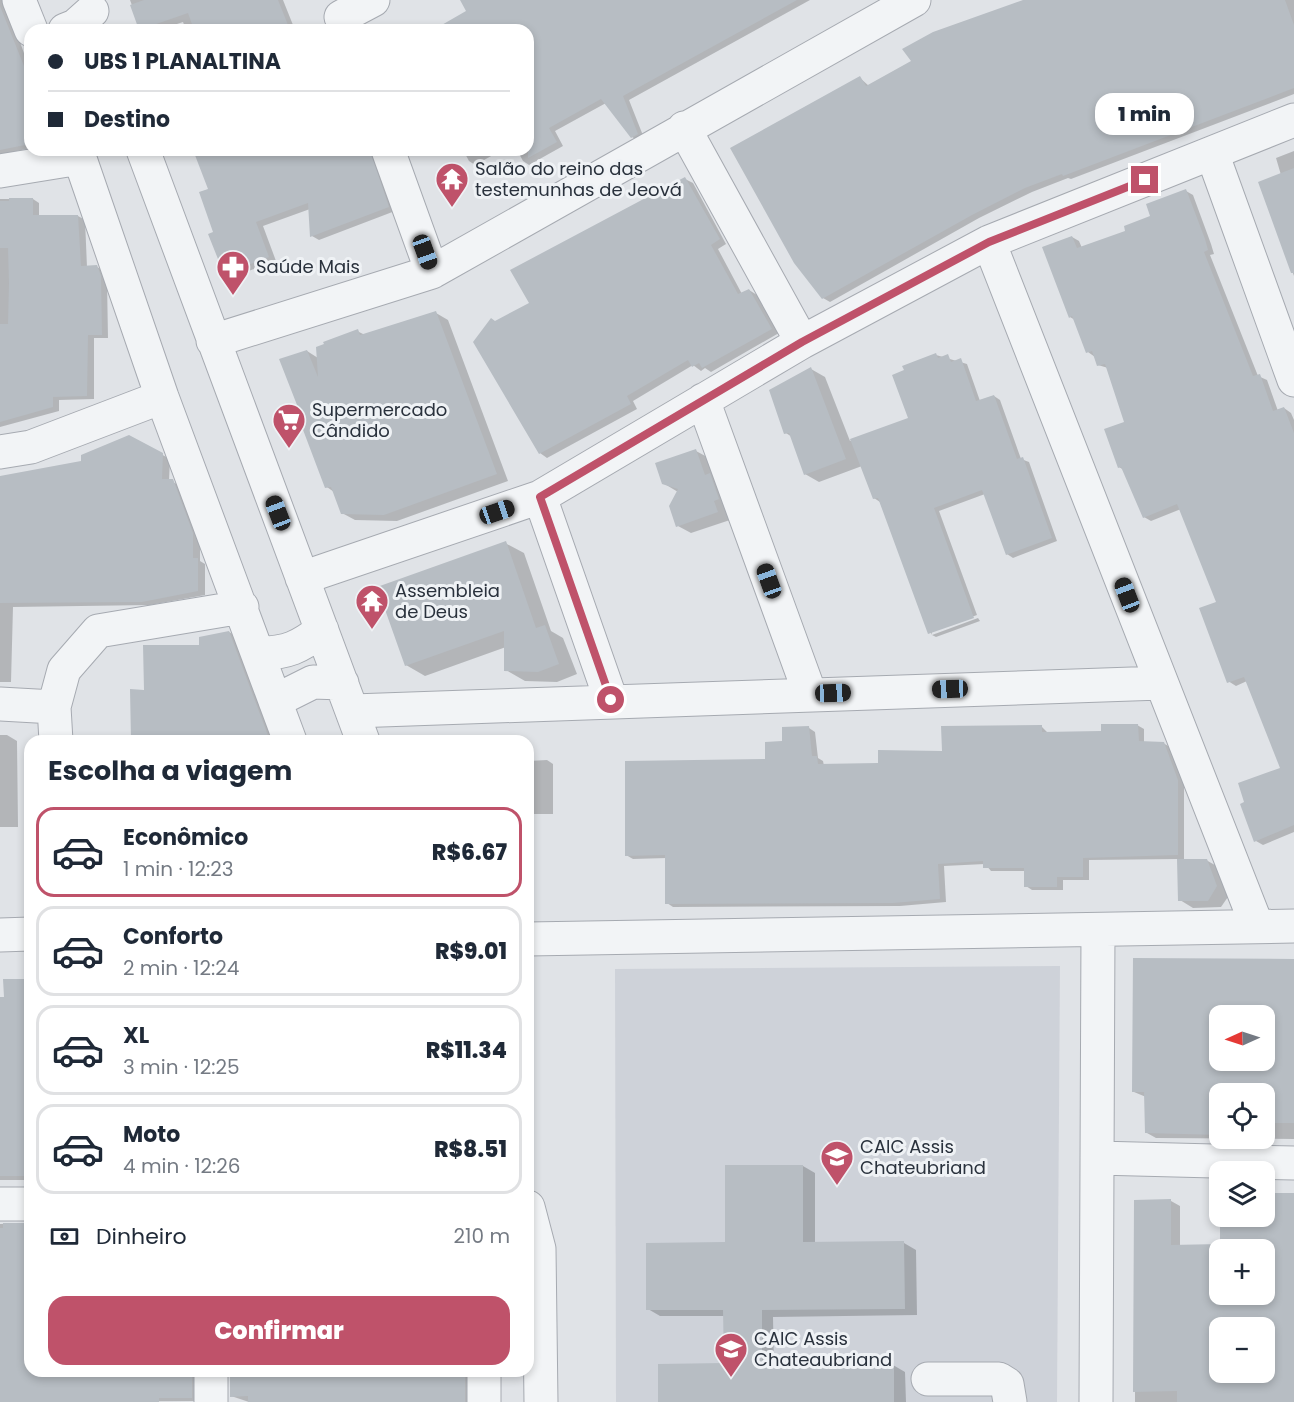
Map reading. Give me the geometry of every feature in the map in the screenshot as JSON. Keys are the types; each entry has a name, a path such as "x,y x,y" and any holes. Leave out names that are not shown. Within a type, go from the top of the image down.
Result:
{"street":[{"path":"19,0 29,24"},
{"path":"340,16 373,0"},
{"path":"213,341 432,273 684,128 914,0"},
{"path":"78,24 93,14"},
{"path":"302,578 540,497 802,342 989,242 1294,120"},
{"path":"684,128 802,342"},
{"path":"1212,153 1294,380"},
{"path":"0,171 70,156"},
{"path":"80,156 162,397 288,735"},
{"path":"145,156 353,712"},
{"path":"390,156 432,273"},
{"path":"989,242 1257,926"},
{"path":"0,452 32,447 162,397"},
{"path":"703,400 810,694"},
{"path":"540,497 611,700"},
{"path":"56,735 54,707 64,670 98,632 242,607"},
{"path":"259,654 282,653 298,648 322,630"},
{"path":"275,701 313,682 353,712 611,700 1161,683"},
{"path":"0,704 54,707"},
{"path":"534,939 1294,926"},
{"path":"1096,1402 1098,930"},
{"path":"0,935 24,934"},
{"path":"1097,1158 1294,1163"},
{"path":"0,1204 24,1204"},
{"path":"534,1230 539,1249 541,1402"},
{"path":"211,1377 212,1402"},
{"path":"484,1377 484,1402"},
{"path":"928,1379 999,1379 1007,1384 1010,1402"}],"shaded area":[{"name":"CAIC Assis Chateubriand","path":"1060,966 1057,1402 616,1402 615,969"}],"building":[{"path":"144,0 278,0 288,24 192,24 188,13 156,24 137,24 130,5"},
{"path":"460,0 797,0 623,96 638,134 631,138 601,99 549,128 557,142 534,155 534,24 443,24 466,11"},
{"path":"1023,0 1285,0 1294,25 1294,88 1063,176 1062,174 1025,188 822,299 794,263 730,148 860,76 866,86 911,61 902,49 933,32"},
{"path":"0,6 24,66 24,145 0,150"},
{"path":"195,156 372,156 389,207 310,237 308,203 256,222 269,257 224,274 208,234 213,232 199,192 208,189"},
{"path":"1294,168 1294,273 1291,273 1258,182"},
{"path":"685,177 720,239 711,245 738,294 749,289 772,329 702,368 699,363 692,367 688,360 627,396 631,404 539,454 473,342 491,318 495,321 529,303 510,270"},
{"path":"1186,189 1205,239 1208,250 1204,252 1253,376 1260,374 1273,411 1284,407 1294,433 1294,825 1254,842 1240,804 1244,802 1238,783 1280,768 1244,677 1227,683 1199,608 1216,602 1177,504 1143,518 1121,467 1118,468 1104,429 1124,422 1105,364 1097,366 1092,351 1086,353 1072,316 1069,318 1042,247 1072,236 1077,248 1125,231 1124,226 1150,216 1146,204"},
{"path":"9,198 33,198 33,215 78,215 81,266 97,265 101,276 102,335 88,335 87,396 53,397 53,407 0,422 0,324 8,324 9,283 8,248 0,248 0,201 9,201"},
{"path":"436,311 497,474 384,515 341,514 331,487 325,488 279,359 307,350 318,377 316,347 324,344 323,342 358,329 360,335"},
{"path":"936,353 938,358 948,354 951,362 961,358 976,401 994,395 1017,459 1023,457 1052,538 1006,555 982,490 934,508 974,618 928,634 878,498 873,499 850,439 908,418 892,375 904,370 902,366"},
{"path":"811,367 846,459 804,475 789,433 784,434 769,390"},
{"path":"129,435 163,453 162,479 173,479 193,533 193,558 198,558 198,591 142,602 0,603 0,476 81,461 81,455"},
{"path":"696,449 705,475 710,473 719,499 714,501 718,512 676,527 669,506 678,489 662,484 655,463"},
{"path":"506,541 536,628 545,625 559,664 538,672 504,671 504,631 405,666 377,587"},
{"path":"229,631 268,735 131,735 130,689 144,690 143,645 199,645 199,637"},
{"path":"1101,724 1138,724 1139,741 1164,742 1178,780 1178,855 1083,858 1083,877 1057,877 1057,887 1024,887 1024,868 983,868 983,861 938,864 940,899 893,903 665,904 665,855 625,856 625,761 765,759 765,742 782,741 782,727 809,726 812,756 817,756 818,764 878,763 878,750 942,751 941,726 1042,725 1042,732 1101,731"},
{"path":"1177,859 1207,859 1217,886 1208,901 1178,901"},
{"path":"1133,958 1294,959 1294,1123 1275,1123 1275,1083 1209,1083 1209,1135 1145,1133 1144,1092 1132,1092"},
{"path":"3,979 24,979 24,1176 0,1176 0,997 4,997"},
{"path":"725,1165 803,1165 803,1242 904,1241 905,1309 762,1310 762,1364 894,1363 894,1402 658,1402 658,1364 724,1363 723,1310 646,1310 646,1243 725,1242"},
{"path":"1275,1193 1294,1193 1294,1402 1177,1402 1177,1391 1133,1392 1134,1200 1171,1199 1171,1245 1209,1244 1209,1305 1275,1305 1275,1239 1220,1239 1220,1227 1275,1227"},
{"path":"3,1223 24,1223 24,1377 192,1377 192,1398 159,1398 159,1402 0,1402 0,1228 3,1228"},
{"path":"230,1377 465,1377 465,1402 248,1402 248,1396 230,1397"}],"place":[{"name":"Salão do reino das testemunhas de Jeová","path":"452,208"},
{"name":"Saúde Mais","path":"233,296"},
{"name":"Supermercado Cândido","path":"289,449"},
{"name":"Assembleia de Deus","path":"372,630"},
{"name":"CAIC Assis Chateubriand","path":"837,1186"},
{"name":"CAIC Assis Chateaubriand","path":"731,1378"}],"route":[{"path":"611,700 540,497 802,342 989,242 1145,180"}]}
